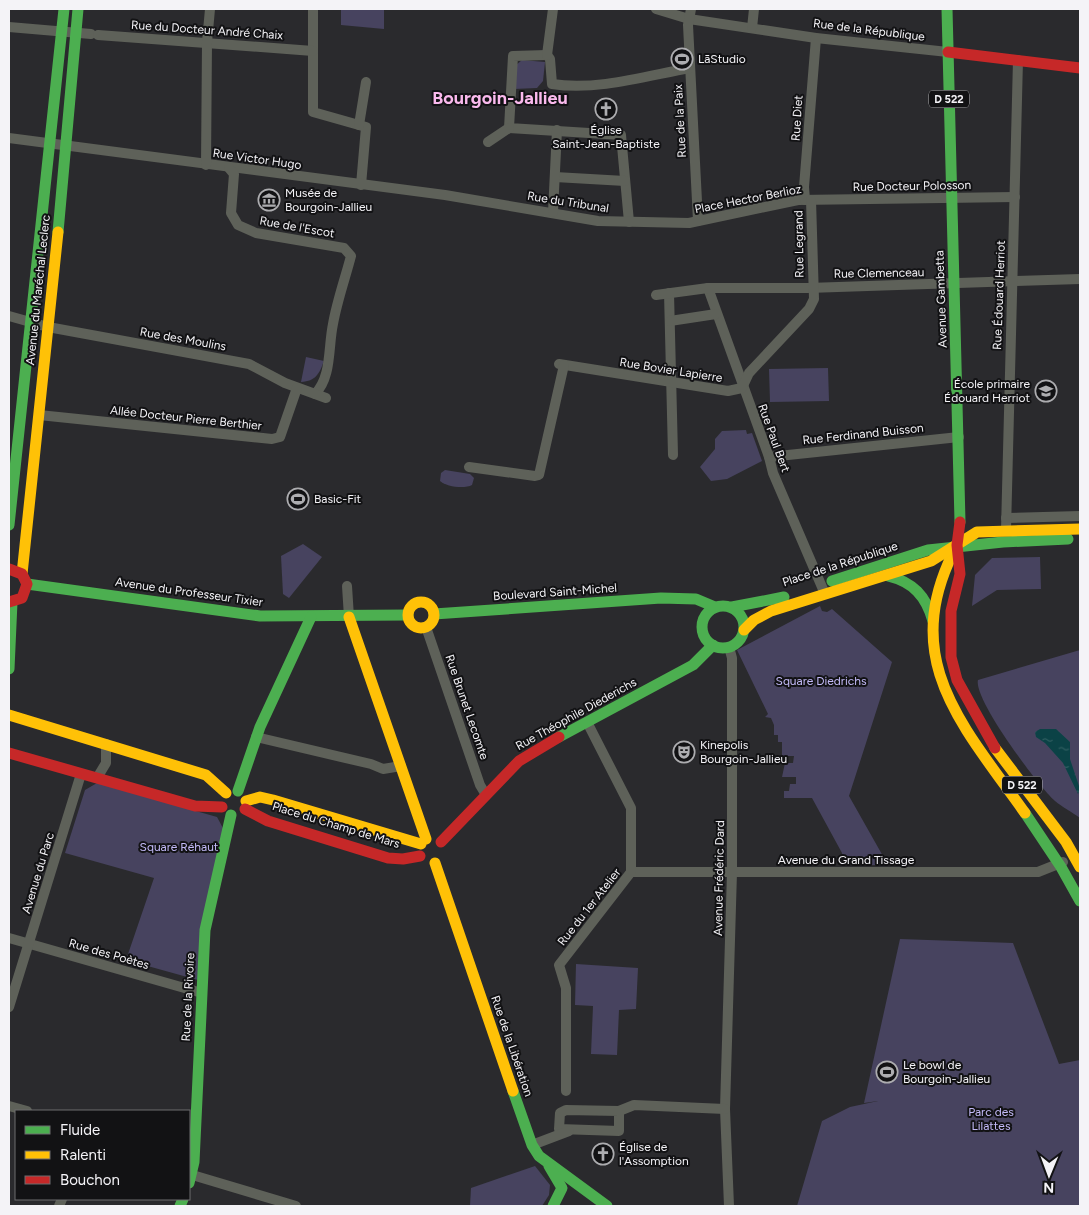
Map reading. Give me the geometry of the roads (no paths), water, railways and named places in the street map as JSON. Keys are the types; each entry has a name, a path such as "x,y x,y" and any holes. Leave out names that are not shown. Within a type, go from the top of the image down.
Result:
{"street":[{"name":"Avenue du Maréchal Leclerc","path":"9,526 48,144 64,9"},
{"name":"Avenue du Maréchal Leclerc","path":"24,579 29,510 78,9"},
{"path":"206,165 207,42 210,9"},
{"path":"313,9 313,112 362,126"},
{"path":"553,9 547,55 550,59 552,84 604,83 690,68"},
{"name":"Rue de la République","path":"656,9 690,14 752,28 816,38 1080,68"},
{"path":"752,28 754,9"},
{"name":"D 522","path":"947,9 948,52"},
{"name":"Rue de la Paix","path":"690,14 694,222"},
{"name":"Rue du Docteur André Chaix","path":"9,27 313,51"},
{"name":"Rue Diet","path":"808,200 804,187 816,38"},
{"name":"Avenue Gambetta","path":"948,52 961,517 957,546"},
{"path":"509,128 513,56 547,55"},
{"name":"Rue Édouard Herriot","path":"1006,530 1018,60"},
{"path":"361,185 362,126 366,82"},
{"path":"488,142 509,128 621,135 629,222"},
{"path":"553,212 557,130"},
{"name":"Rue Victor Hugo","path":"9,138 66,147 445,195"},
{"name":"Rue de l'Escot","path":"229,168 234,174 231,213 238,225 256,233 344,248 350,256 333,322 326,376 322,388 315,394"},
{"path":"555,177 625,181"},
{"name":"Rue du Tribunal","path":"445,195 598,221 694,222"},
{"name":"Rue Docteur Polosson","path":"808,200 1014,196"},
{"name":"Place Hector Berlioz","path":"694,222 808,200"},
{"name":"Rue Legrand","path":"808,200 814,288"},
{"name":"Rue Clemenceau","path":"656,295 708,288 814,288 1080,278"},
{"name":"Rue Paul Bert","path":"708,288 742,388 769,457 772,473 823,589"},
{"path":"742,388 749,374 809,309 814,299 814,288"},
{"path":"669,293 673,455"},
{"path":"670,321 716,314"},
{"name":"Rue des Moulins","path":"9,316 48,327 249,364 297,388 326,398"},
{"name":"Rue Bovier Lapierre","path":"469,466 535,476 539,475 562,365 728,391 742,388"},
{"name":"Allée Docteur Pierre Berthier","path":"39,415 272,439 280,437 297,388"},
{"name":"Rue Ferdinand Buisson","path":"769,457 959,436"},
{"path":"10,508 29,510"},
{"path":"1006,518 1080,516"},
{"name":"Place de la République","path":"732,607 768,602 888,576 931,561 977,532 1080,529"},
{"name":"Place de la République","path":"744,630 754,620 771,611 823,589 928,550 957,546 1080,538"},
{"name":"D 522","path":"957,546 940,579 933,622 936,663 953,708 1060,864 1080,901"},
{"name":"D 522","path":"957,546 960,574 951,611 950,635 951,657 957,680 998,753 1077,854 1080,866"},
{"name":"Avenue du Professeur Tixier","path":"9,569 24,579 236,614 311,617 408,615"},
{"path":"888,576 903,579 915,587 928,603 933,622"},
{"path":"9,669 11,602 22,598 24,579"},
{"path":"347,586 349,617 401,766 424,841 420,856 426,862 441,853"},
{"path":"677,598 706,615"},
{"name":"Boulevard Saint-Michel","path":"434,614 677,598 696,599 715,607"},
{"path":"423,603 430,606 434,614 432,622 426,627 414,626 408,615 411,607 423,603"},
{"path":"715,607 732,607 743,619 744,630 740,639 728,647 713,645 708,641 702,628 706,615 715,607"},
{"path":"9,753 195,806 222,808 231,815 238,815 246,805 238,791 256,737 311,617"},
{"name":"Rue Brunet Lecomte","path":"426,627 480,785 486,795"},
{"name":"Rue Théophile Diederichs","path":"441,853 486,795 519,761 693,665 713,645"},
{"name":"Avenue Frédéric Dard","path":"728,647 732,658 732,872 725,1109 729,1206"},
{"path":"9,714 206,775 226,793"},
{"name":"Rue du 1er Atelier","path":"566,1091 566,988 560,965 631,872 631,808 587,722"},
{"path":"256,737 383,769 401,766"},
{"path":"97,778 106,763 106,744"},
{"name":"Avenue du Parc","path":"9,1007 81,774"},
{"path":"226,793 238,791"},
{"path":"222,808 222,800 226,793"},
{"name":"Place du Champ de Mars","path":"420,856 403,859 388,858 268,821 246,805 260,798 273,800 424,841 431,838 441,853"},
{"name":"Rue de la Rivoire","path":"190,1178 205,930 231,815"},
{"name":"Rue de la Libération","path":"441,853 532,1145 539,1156 607,1206"},
{"name":"Avenue du Grand Tissage","path":"631,872 1038,872 1060,864 1077,854"},
{"name":"Rue des Poètes","path":"9,938 202,993"},
{"path":"619,1112 619,1131 559,1128 560,1113 566,1110 619,1112 634,1105 725,1109"},
{"path":"9,1106 24,1110"},
{"path":"532,1145 572,1129"},
{"path":"547,1162 562,1188"},
{"path":"190,1178 296,1206"},
{"path":"553,1206 562,1188 578,1184"}],"water":[{"path":"1040,729 1056,729 1070,742 1070,759 1080,789 1078,794 1063,763 1045,743 1036,737 1035,732"}],"place":[{"name":"LāStudio","path":"682,59"},
{"name":"Église Saint-Jean-Baptiste","path":"606,109"},
{"name":"Musée de Bourgoin-Jallieu","path":"269,200"},
{"name":"École primaire Édouard Herriot","path":"1046,391"},
{"name":"Basic-Fit","path":"298,499"},
{"name":"Kinepolis Bourgoin-Jallieu","path":"684,752"},
{"name":"Le bowl de Bourgoin-Jallieu","path":"887,1072"},
{"name":"Église de l'Assomption","path":"603,1154"}],"district":[{"name":"Bourgoin-Jallieu","path":"500,98"}],"park label":[{"name":"Square Diedrichs","path":"821,681"},
{"name":"Square Réhaut","path":"179,847"},
{"name":"Parc des Lilattes","path":"991,1119"}]}
